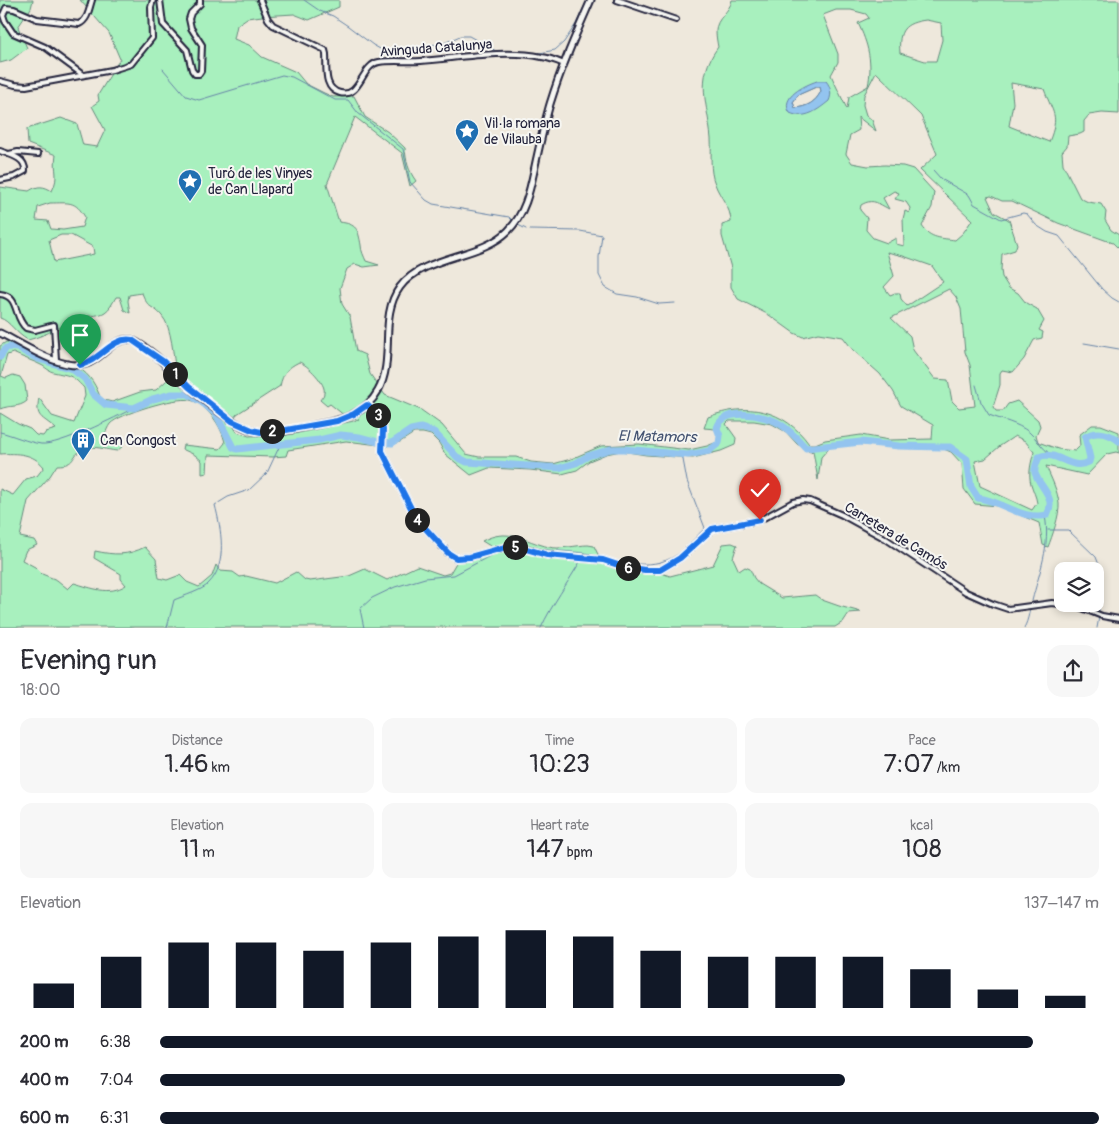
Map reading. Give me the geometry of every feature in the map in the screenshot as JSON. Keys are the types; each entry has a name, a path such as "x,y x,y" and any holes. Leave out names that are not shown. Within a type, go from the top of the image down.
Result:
{"street":[{"path":"84,75 45,47 13,33 4,19 4,12 6,8 11,8 37,19 78,24 86,17 92,0"},
{"path":"0,81 26,86 124,67 134,61 152,38 151,7 153,0"},
{"path":"160,0 163,24 187,50 192,70 195,74 199,74 201,71 202,45 191,28 189,19 191,13 200,4 200,0"},
{"name":"Avinguda Catalunya","path":"260,0 268,19 273,25 325,50 328,83 333,90 341,94 350,93 361,82 368,67 377,62 417,61 504,54 538,56 564,64"},
{"path":"0,333 25,348 56,360 77,364 87,363 118,342 127,339 132,340 164,362 189,387 232,421 242,427 261,432 286,430 337,421 354,414 367,405 378,390 385,372 391,304 405,281 420,271 494,242 507,232 519,217 528,198 547,116 564,64 590,0"},
{"path":"617,0 676,20"},
{"path":"0,151 24,163 24,171 21,174 0,180"},
{"path":"9,154 18,152 38,154"},
{"path":"0,294 11,298 21,323 26,328 36,330 54,325 56,360"},
{"name":"Carretera de Camós","path":"367,405 381,418 383,430 381,446 384,458 416,518 448,553 456,558 470,557 506,547 523,548 547,555 603,560 624,567 660,570 680,558 712,529 760,520 793,502 803,500 842,515 870,530 966,592 992,604 1008,608 1052,603 1077,606 1102,616 1119,619"}],"green space":[{"path":"0,0 33,0 31,8 18,27 27,48 11,60 0,63"},
{"path":"80,0 339,0 339,7 309,20 294,14 247,18 237,25 234,39 249,45 262,57 296,72 306,84 324,93 333,97 354,96 365,117 388,132 405,148 408,165 416,181 410,186 402,153 355,117 327,184 339,222 350,224 356,228 366,261 379,265 364,267 355,264 347,269 340,288 342,304 350,317 356,351 365,355 370,374 385,395 421,410 442,425 466,454 479,457 516,457 531,462 553,464 571,459 601,446 639,444 689,450 707,446 717,442 719,436 715,429 704,428 708,417 737,410 764,412 776,416 799,432 809,444 861,435 889,440 932,439 933,425 901,406 893,391 880,374 853,350 843,337 818,333 803,337 794,333 769,315 738,299 731,287 731,268 722,236 722,225 731,222 731,217 713,179 711,139 704,81 706,70 718,47 716,35 718,22 729,8 732,0 1119,0 1119,114 1102,113 1089,115 1084,121 1084,132 1068,136 1067,146 1062,152 1063,164 1080,198 1088,202 1101,204 1106,212 1105,220 1111,230 1119,235 1119,249 1113,243 1058,223 1012,201 1002,201 991,196 987,197 994,212 1009,220 1017,244 1015,250 1002,254 1002,277 1009,288 1018,293 1026,303 1037,309 1044,321 1039,330 1043,332 1042,338 1034,340 1024,359 1013,372 1002,370 1000,373 1000,385 993,407 996,411 1003,411 1008,404 1017,401 1038,420 1040,426 1036,435 1038,442 1058,449 1075,451 1080,446 1079,435 1092,425 1101,425 1119,432 1119,453 1107,454 1087,475 1046,466 1056,489 1059,504 1054,532 1048,547 1043,545 1039,523 998,506 975,504 964,489 962,464 951,452 941,448 848,444 829,448 821,457 818,480 813,451 810,452 797,444 786,432 772,424 754,421 729,421 726,424 736,438 735,445 721,451 693,458 646,455 621,451 606,454 589,461 577,470 562,474 489,468 471,475 445,454 439,443 431,435 414,433 400,442 387,446 346,441 288,450 286,456 208,455 207,473 202,474 202,461 195,455 182,449 183,445 220,449 225,443 221,430 208,411 196,402 183,399 161,403 124,415 115,420 110,424 105,435 111,439 123,440 123,446 117,451 95,447 86,448 78,452 68,464 57,465 28,501 20,537 34,540 37,545 26,550 22,560 35,567 42,574 57,580 68,589 74,583 107,591 126,585 121,579 121,574 94,558 95,551 120,554 145,547 156,559 159,578 167,580 180,575 187,582 199,587 212,576 216,565 220,571 233,572 240,577 246,576 275,583 296,572 305,580 310,581 349,576 365,569 387,580 417,566 443,575 450,573 457,561 478,558 495,549 482,541 500,535 516,536 553,548 594,546 602,563 631,571 658,572 670,576 713,565 723,544 732,543 737,545 733,558 739,571 745,567 750,569 759,584 782,598 815,595 822,600 861,612 849,613 843,622 835,627 0,627 0,489 13,495 26,479 37,476 44,467 30,456 0,454 0,413 30,429 36,435 43,436 46,432 56,429 39,414 39,398 52,416 74,423 85,396 84,388 73,378 52,372 40,364 13,353 7,355 1,376 6,378 13,375 20,377 25,385 27,401 21,405 0,409 0,346 6,342 13,342 77,367 92,381 101,399 112,402 140,392 156,390 176,372 168,327 159,312 144,299 142,293 129,295 130,313 124,310 120,297 116,297 103,313 88,316 28,340 0,318 0,187 29,191 41,187 52,191 56,181 56,155 28,144 27,129 61,118 77,124 83,145 97,147 105,130 92,106 99,101 98,95 120,59 109,33","holes":["836,10 851,10 866,14 869,18 858,23 869,53 868,86 849,97 847,109 831,75 838,62 838,54 823,15","926,20 941,23 942,40 936,61 925,61 900,53 902,33 912,23","876,72 921,116 937,154 920,170 972,220 963,233 955,240 933,236 922,226 932,207 934,192 913,169 903,166 868,166 852,163 846,154 850,135 859,130 858,117 876,131 872,120 866,115 863,105 864,95","1011,83 1044,89 1055,120 1049,142 1009,126 1013,103","820,87 821,91 814,101 795,108 793,102 798,95","894,191 899,193 895,199 906,202 910,208 909,213 905,211 903,219 904,246 896,244 896,238 887,243 873,238 866,230 867,218 860,210 861,205 872,202 889,209 883,198","50,203 75,205 85,217 82,227 63,230 51,229 48,221 36,220 38,207","61,235 71,235 93,247 94,254 54,262 49,240","887,252 932,266 943,282 907,306 901,299 900,293 890,295 884,287 894,276","949,289 956,297 961,309 965,352 970,365 975,406 959,408 952,401 948,380 935,379 913,350 910,336 891,318","299,362 307,366 320,380 324,389 324,394 320,400 327,406 330,404 345,416 359,420 293,433 249,436 237,432 231,422 237,414 280,386 284,374","1015,436 1025,441 1034,452 1030,476 1037,503 1032,510 980,486 975,461 985,459"]}],"water":[{"path":"826,81 831,96 829,101 816,111 806,115 790,113 788,102 791,97 795,92 812,83","holes":["820,87 821,91 814,101 795,108 793,102 798,95"]}],"waterway":[{"path":"304,0 320,11 333,16 373,45 389,54 405,55 426,45 442,44 460,36 469,36 496,51 540,53 555,50 564,42 576,24 587,0"},
{"path":"163,69 186,96 199,100 282,75 292,77 335,100 348,100 358,113 403,149 410,182 426,200 433,204 509,217 513,221"},
{"path":"933,170 941,179 969,195 974,204 1001,219 1023,213 1027,214 1036,225 1047,232 1059,236 1102,289 1119,302"},
{"path":"518,225 526,229"},
{"path":"530,230 580,231 602,235 599,275 605,287 617,294 637,297 659,304 675,303"},
{"path":"1084,343 1119,349"},
{"name":"El Matamors","path":"0,357 6,348 17,348 38,359 72,369 85,379 93,394 106,405 134,408 153,399 172,394 188,394 216,414 233,447 237,449 319,440 341,435 392,443 411,430 421,428 434,432 457,457 467,462 559,468 611,449 688,455 709,451 719,443 720,436 717,428 721,421 728,417 746,414 765,418 780,424 791,432 806,448 861,442 899,446 950,447 967,459 971,487 978,498 1021,513 1038,516 1047,515 1050,509 1047,493 1035,473 1039,457 1046,455 1070,463 1082,464 1089,462 1090,458 1085,437 1102,433 1119,441"},
{"path":"976,385 981,402 989,415 1029,432 1051,455"},
{"path":"0,432 36,443 49,443 88,430 134,408"},
{"path":"167,628 174,600 206,586 215,575 219,566 221,535 215,505 228,497 249,490 267,473 281,443"},
{"path":"583,556 585,553 631,563 654,563 677,555 688,546 705,528 687,481 682,454"},
{"path":"1024,628 1045,548 1045,516"},
{"path":"1048,530 1068,530 1096,557 1101,570 1099,613"},
{"path":"509,545 513,542 523,545"},
{"path":"530,547 585,553"},
{"path":"364,628 360,609 372,598 395,587 425,578 454,575 501,550"},
{"path":"541,628 581,560"},
{"path":"1097,628 1099,617"}],"place":[{"name":"Vil·la romana de Vilauba","path":"467,152"},
{"name":"Turó de les Vinyes de Can Llapard","path":"190,202"},
{"name":"Can Congost","path":"83,461"}],"route":[{"path":"80,365 90,362 122,340 136,341 164,362 189,387 232,421 242,427 261,432 286,430 337,421 360,411 367,405 381,418 383,430 381,448 384,458 416,518 448,553 456,558 470,557 506,547 523,548 547,555 603,560 624,567 660,570 680,558 708,531 760,520"}]}
